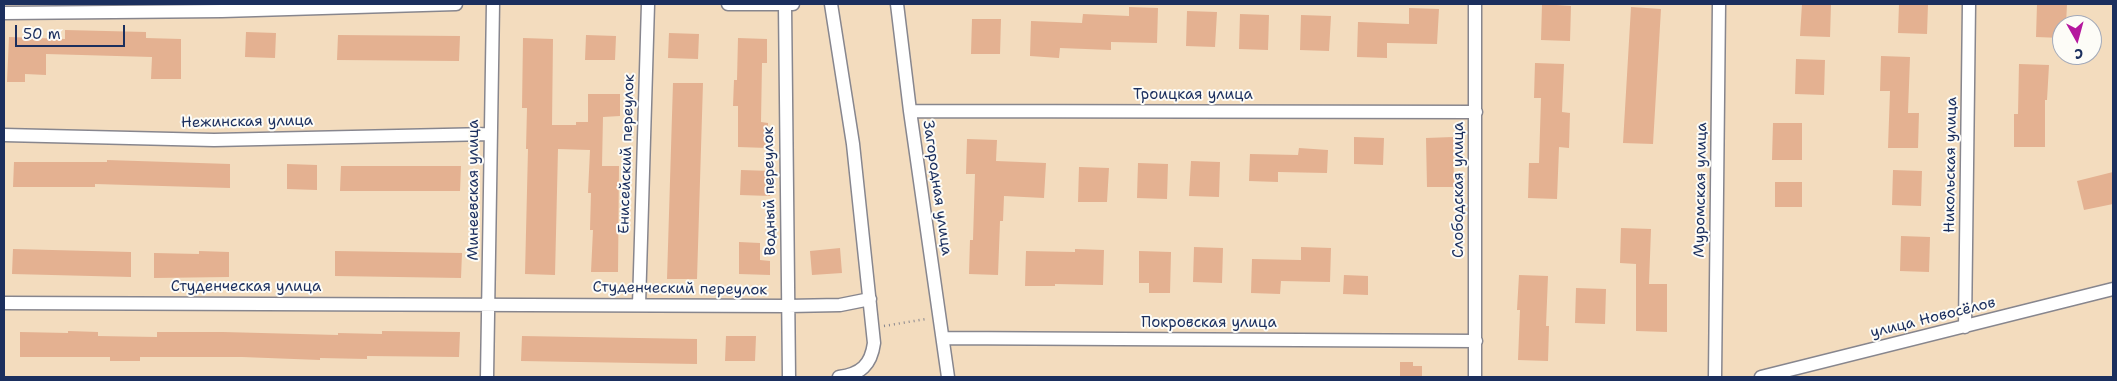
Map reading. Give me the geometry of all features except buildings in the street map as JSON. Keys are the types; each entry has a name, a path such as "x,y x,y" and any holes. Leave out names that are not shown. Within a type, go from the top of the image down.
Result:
{"street":[{"path":"4,13 222,11 456,4"},
{"name":"Минеевская улица","path":"487,377 493,4"},
{"name":"Енисейский переулок","path":"639,304 648,4"},
{"path":"728,4 789,4"},
{"name":"Водный переулок","path":"789,4 789,377"},
{"path":"831,4 853,144 874,343 873,355 866,366 850,376 839,377"},
{"name":"Загородная улица","path":"897,4 910,111 948,377"},
{"name":"Слободская улица","path":"1475,4 1475,377"},
{"name":"Муромская улица","path":"1716,377 1719,4"},
{"name":"Никольская улица","path":"1965,327 1969,4"},
{"name":"Троицкая улица","path":"910,111 1476,112"},
{"name":"Нежинская улица","path":"4,135 214,140 490,134"},
{"name":"улица Новосёлов","path":"1760,377 2113,289"},
{"name":"Студенческий переулок","path":"489,304 788,306 840,305 870,299"},
{"name":"Студенческая улица","path":"4,303 489,304"},
{"name":"Покровская улица","path":"943,338 1476,341"}],"path":[{"path":"872,328 940,317"}]}
